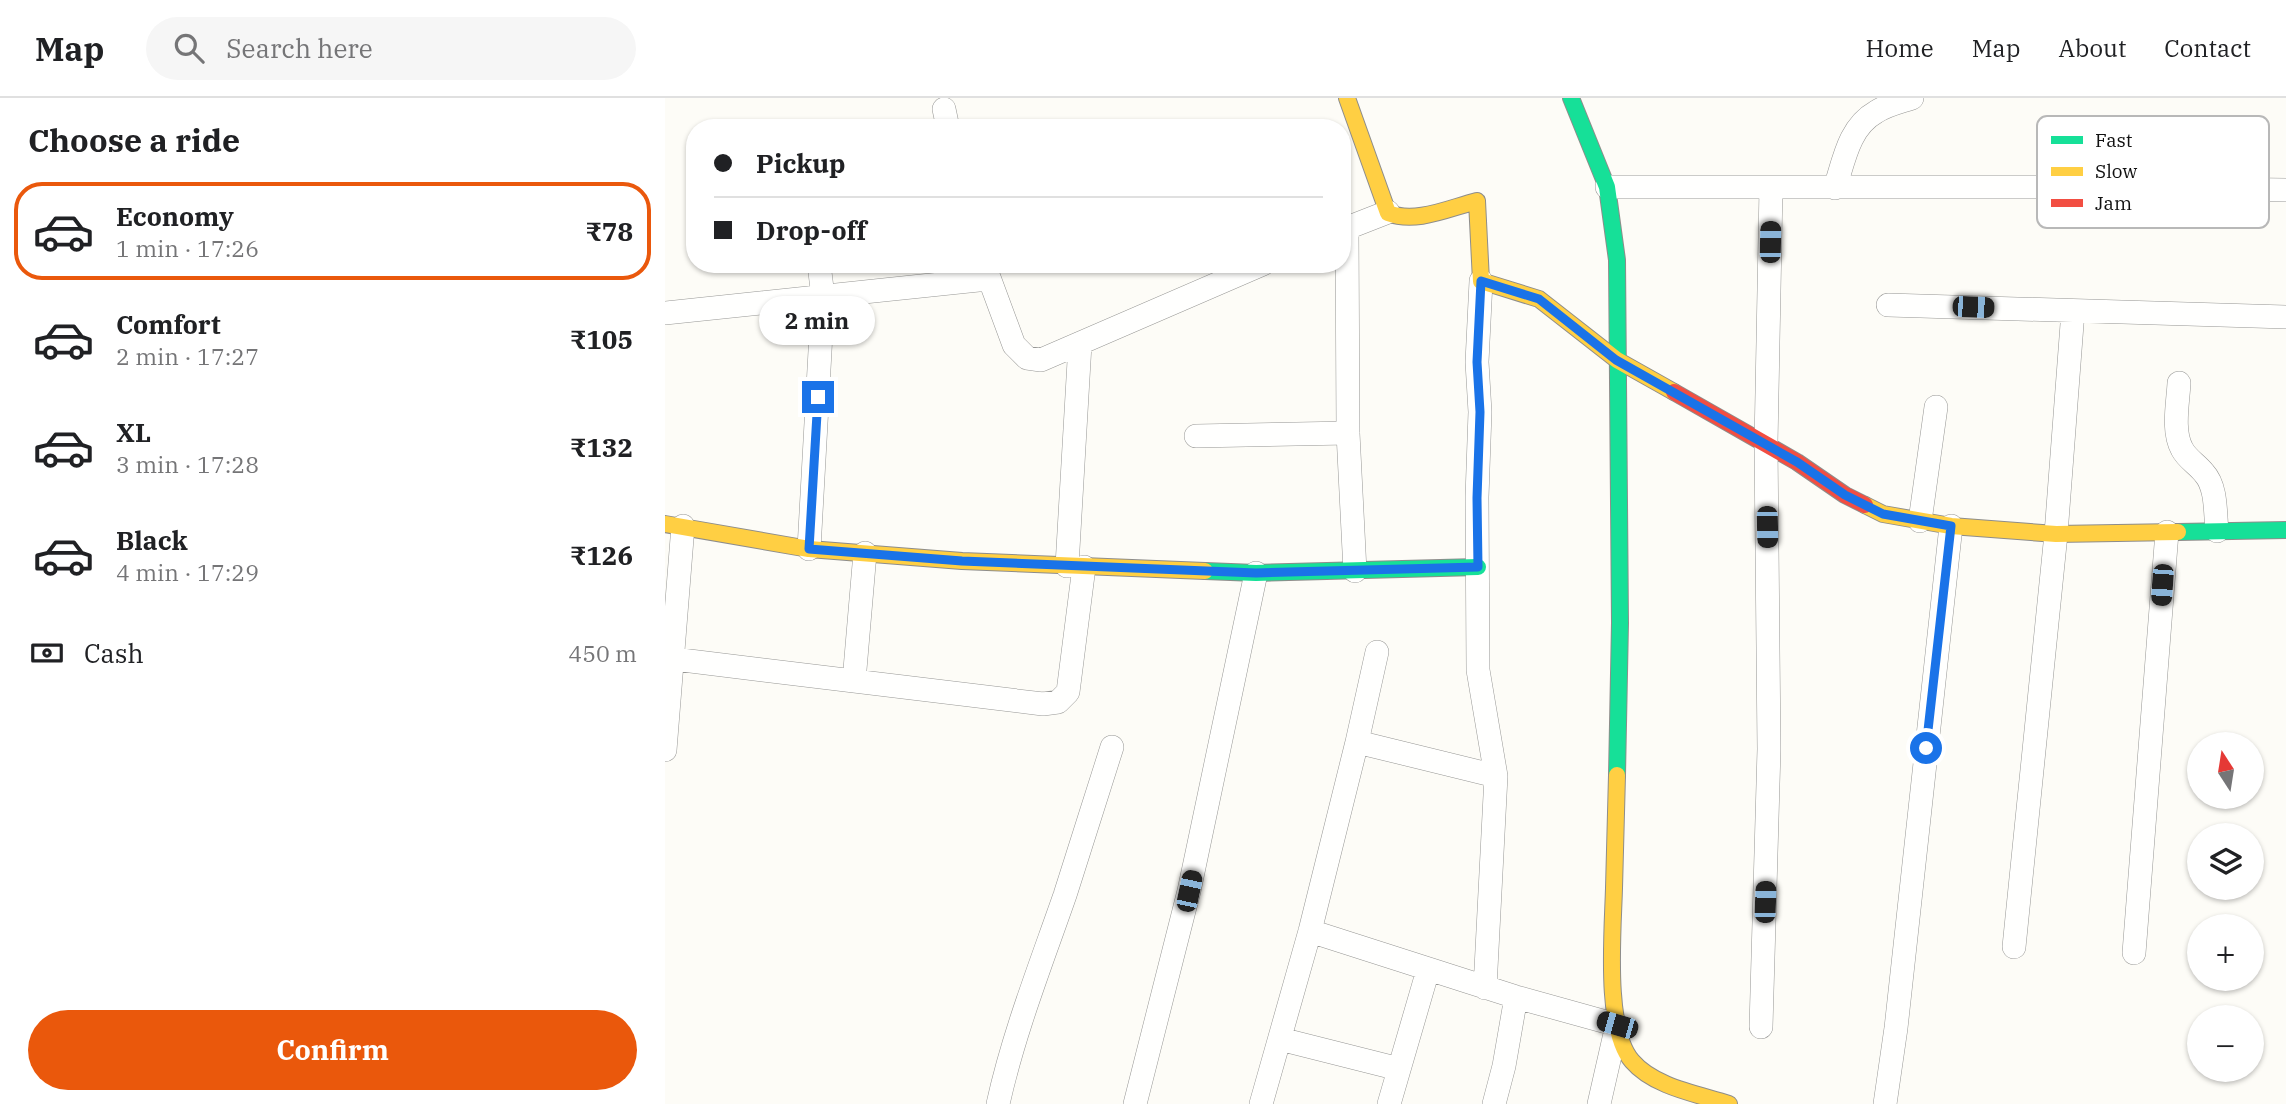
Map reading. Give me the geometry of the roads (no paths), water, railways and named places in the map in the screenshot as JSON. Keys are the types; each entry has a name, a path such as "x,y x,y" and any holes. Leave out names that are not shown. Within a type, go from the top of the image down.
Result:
{"street":[{"path":"1347,98 1388,212 1396,218 1409,218 1477,201 1481,281 1477,362 1480,412 1477,498 1478,670 1496,776 1485,988"},
{"path":"1571,98 1607,187 1617,260 1620,622 1612,982 1617,1025 1632,1063 1653,1076 1729,1104"},
{"path":"1835,188 1851,139 1861,122 1877,111 1912,98"},
{"path":"1607,187 2037,189"},
{"path":"1761,1027 1769,748 1766,444 1771,188"},
{"path":"1351,227 1388,212"},
{"path":"809,549 823,296 820,273"},
{"path":"665,313 823,296 973,273"},
{"path":"987,273 1014,345 1027,358 1041,360 1242,273"},
{"path":"1346,273 1348,433 1355,571"},
{"path":"1481,281 1539,299 1616,360 1766,444 1845,495 1883,514 1951,526 2056,534 2286,530"},
{"path":"1888,305 2286,317"},
{"path":"2014,947 2056,534 2073,311"},
{"path":"669,658 1043,704 1058,702 1068,692 1076,566 1080,344"},
{"path":"2179,383 2177,432 2181,448 2190,461 2206,474 2213,491 2217,531"},
{"path":"1920,520 1936,407"},
{"path":"1196,436 1348,433"},
{"path":"665,750 674,525 809,549 1076,566 1256,573 1478,567"},
{"path":"1885,1104 1896,1028 1951,526"},
{"path":"2134,953 2167,532"},
{"path":"854,681 865,553"},
{"path":"1135,1104 1189,891 1256,573"},
{"path":"1261,1104 1310,931 1377,652"},
{"path":"1357,742 1496,776"},
{"path":"998,1104 1032,985 1112,747"},
{"path":"1310,931 1485,988 1617,1025"},
{"path":"1389,1104 1428,970"},
{"path":"1494,1104 1504,1066 1516,997"},
{"path":"1599,1104 1617,1025"},
{"path":"1280,1039 1399,1069"}]}
